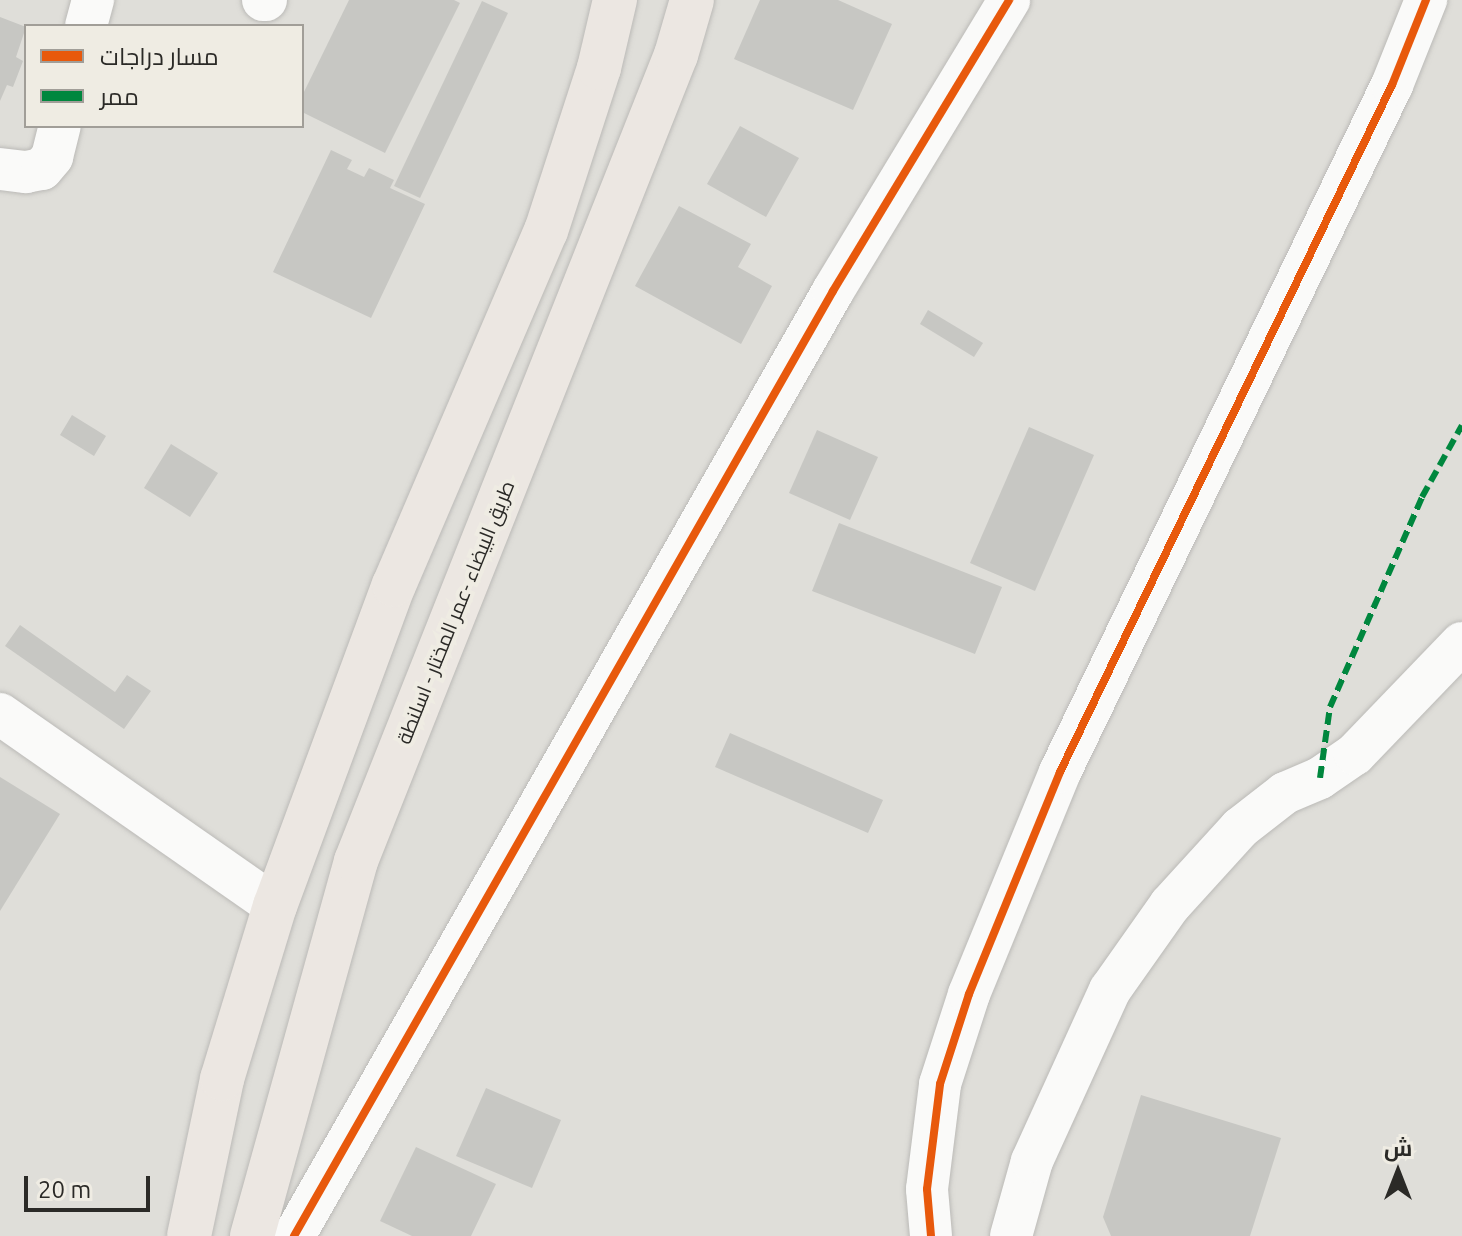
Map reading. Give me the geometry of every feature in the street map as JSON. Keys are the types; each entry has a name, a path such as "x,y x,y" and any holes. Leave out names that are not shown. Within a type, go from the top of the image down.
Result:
{"main road":[{"path":"189,1236 222,1079 275,906 394,585 546,231 599,68 615,0"},
{"name":"طريق البيضاء -عمر المختار - اسلنطة","path":"252,1236 356,861 676,55 692,0"}],"street":[{"path":"87,24 93,0"},
{"path":"294,1236 833,291 1009,0"},
{"path":"931,1236 927,1189 940,1084 969,994 1060,772 1392,85 1426,0"},
{"path":"0,169 26,172 42,169 52,157 59,128"},
{"path":"1011,1236 1032,1161 1110,990 1170,905 1240,828 1285,793 1320,778 1355,754 1462,643"},
{"path":"0,714 275,906"}],"building":[{"path":"349,0 454,0 460,3 385,153 304,113 304,92"},
{"path":"760,0 838,0 892,24 853,110 734,59"},
{"path":"482,1 508,13 420,198 394,186"},
{"path":"0,17 24,26 24,33 16,57 23,61 13,87 7,85 0,101"},
{"path":"740,126 799,158 766,217 707,184"},
{"path":"331,150 352,160 347,169 364,177 369,168 394,180 390,188 425,204 371,318 273,272"},
{"path":"679,206 751,244 738,267 772,286 741,344 635,286"},
{"path":"928,310 983,343 974,357 920,324"},
{"path":"72,415 106,436 94,456 60,435"},
{"path":"1029,427 1094,455 1035,591 970,563"},
{"path":"817,430 878,457 850,520 789,493"},
{"path":"171,444 218,473 190,517 144,488"},
{"path":"839,523 1002,587 975,654 812,591"},
{"path":"20,625 115,692 127,675 151,691 124,729 5,646"},
{"path":"730,733 883,800 868,833 715,767"},
{"path":"0,777 60,814 0,911"},
{"path":"486,1088 561,1120 532,1188 456,1156"},
{"path":"1141,1095 1281,1138 1250,1236 1111,1236 1103,1217"},
{"path":"416,1147 496,1184 471,1236 412,1236 380,1221"}],"marked path":[{"path":"1320,778 1330,707 1422,497 1462,425"}],"cycle path":[{"path":"294,1236 833,291 1009,0"},
{"path":"931,1236 927,1189 940,1084 969,994 1060,772 1392,85 1426,0"}]}
